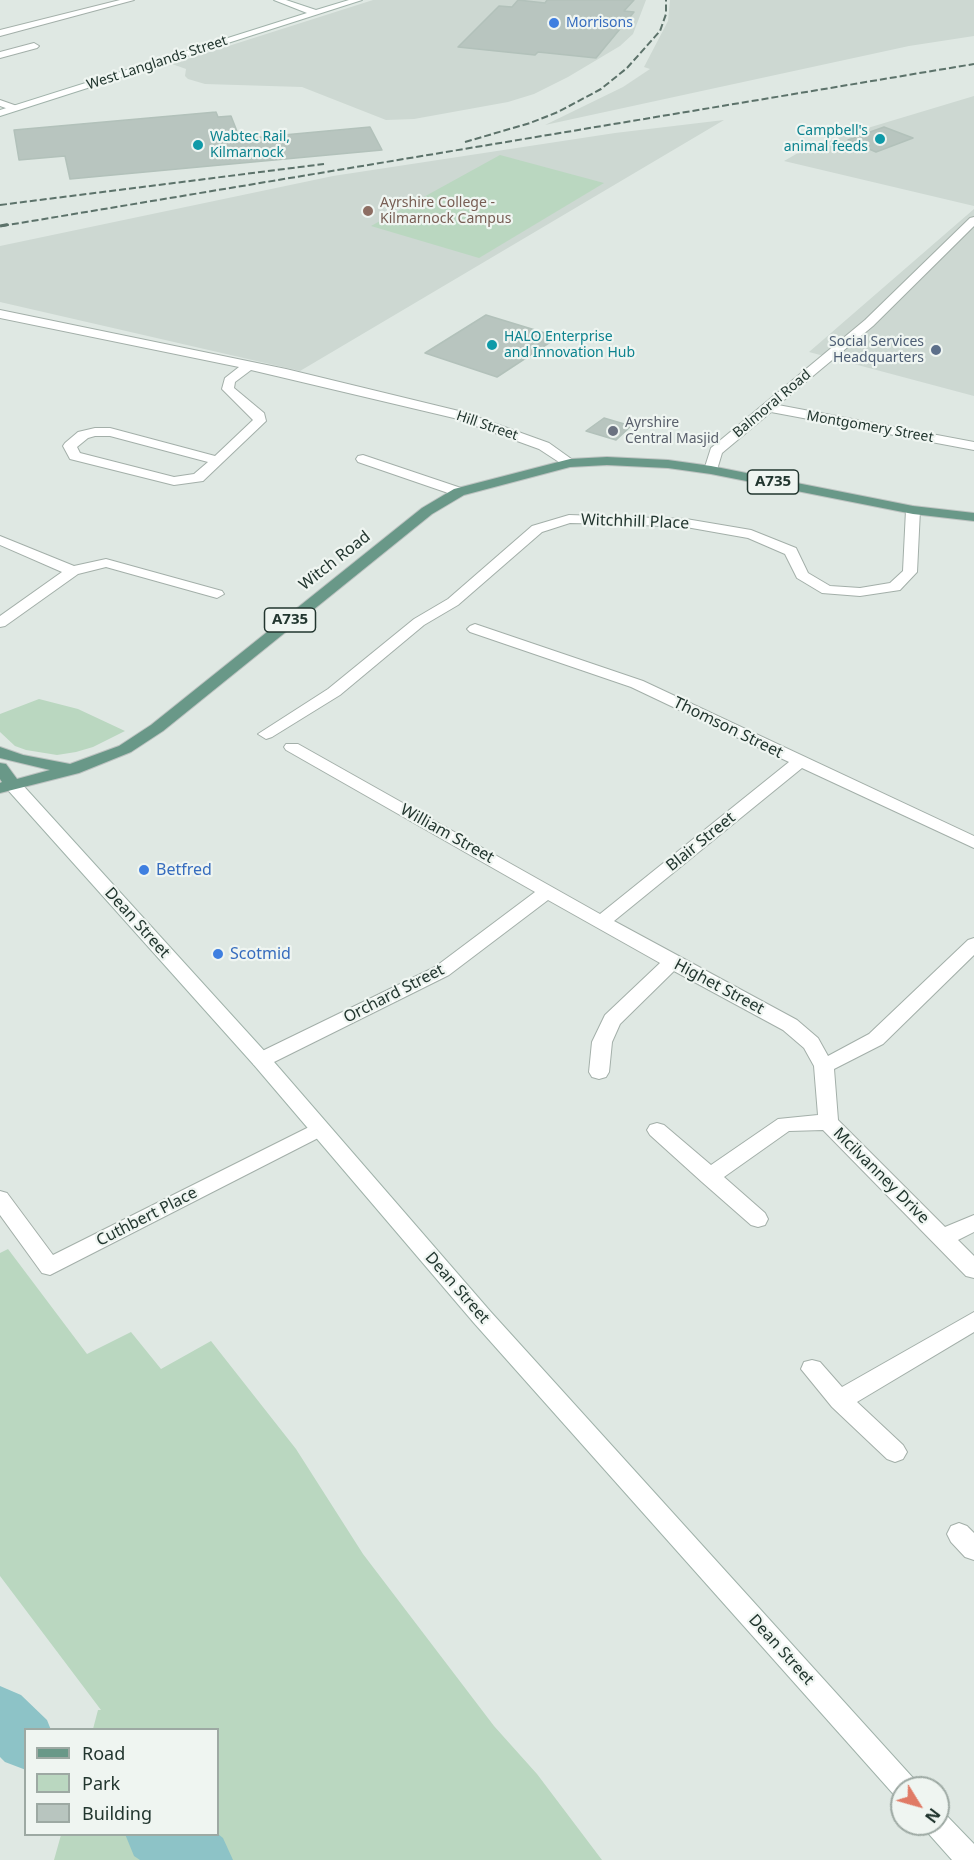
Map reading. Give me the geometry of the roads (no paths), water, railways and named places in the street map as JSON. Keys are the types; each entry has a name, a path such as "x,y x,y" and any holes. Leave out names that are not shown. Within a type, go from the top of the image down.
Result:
{"main road":[{"name":"A735","path":"570,463 607,461 668,464 711,470 912,510 974,517"},
{"name":"Witch Road","path":"4,781 73,769 125,749 158,728 418,518 459,492 570,463"},
{"path":"0,752 19,759 73,769"}],"street":[{"path":"0,33 130,0"},
{"path":"278,0 315,13"},
{"name":"West Langlands Street","path":"0,113 358,0"},
{"path":"0,55 34,46"},
{"path":"0,103 14,108"},
{"name":"Balmoral Road","path":"711,470 716,451 869,322 974,220"},
{"name":"Hill Street","path":"0,314 249,365 458,415 544,446 570,463"},
{"path":"216,460 110,432 83,435 70,446 75,456 174,481 198,478 260,421 259,416 228,389 229,381 249,365"},
{"name":"Montgomery Street","path":"767,407 974,446"},
{"path":"363,459 459,492"},
{"name":"Witchhill Place","path":"266,734 334,692 419,622 453,602 537,528 569,519 616,520 686,523 751,534 791,551 802,575 827,590 860,592 895,587 910,572 912,510"},
{"path":"0,540 73,571"},
{"path":"0,622 73,571 106,563 217,594"},
{"name":"Thomson Street","path":"475,629 637,684 974,843"},
{"name":"William Street","path":"292,747 603,921"},
{"name":"Blair Street","path":"603,921 799,762"},
{"name":"Dean Street","path":"4,781 261,1060 482,1317 894,1776"},
{"name":"Orchard Street","path":"261,1060 442,971 548,891"},
{"name":"Highet Street","path":"603,921 672,962 790,1025 811,1043 824,1066"},
{"path":"824,1066 876,1039 974,944"},
{"path":"599,1072 602,1042 612,1020 672,962"},
{"name":"Mcilvanney Drive","path":"824,1066 828,1122 974,1270"},
{"path":"709,1177 785,1124 828,1122"},
{"name":"Cuthbert Place","path":"0,1199 50,1267 319,1129"},
{"path":"657,1130 758,1219"},
{"path":"942,1238 974,1223"},
{"path":"840,1400 974,1321"},
{"path":"812,1369 840,1400 895,1452"},
{"path":"948,1836 970,1860"}],"waterway":[{"path":"0,1715 24,1739"},
{"path":"159,1836 201,1860"}],"railway":[{"path":"465,142 530,123 558,112 601,89 627,68 660,31 666,14 666,0"},
{"path":"2,226 974,64"},
{"path":"0,205 324,164"},
{"path":"0,226 11,224"}],"place":[{"name":"Morrisons","path":"554,23"},
{"name":"Campbell's animal feeds","path":"880,139"},
{"name":"Wabtec Rail, Kilmarnock","path":"198,145"},
{"name":"Ayrshire College - Kilmarnock Campus","path":"368,211"},
{"name":"HALO Enterprise and Innovation Hub","path":"492,345"},
{"name":"Social Services Headquarters","path":"936,350"},
{"name":"Ayrshire Central Masjid","path":"613,431"},
{"name":"Betfred","path":"144,870"},
{"name":"Scotmid","path":"218,954"}]}
